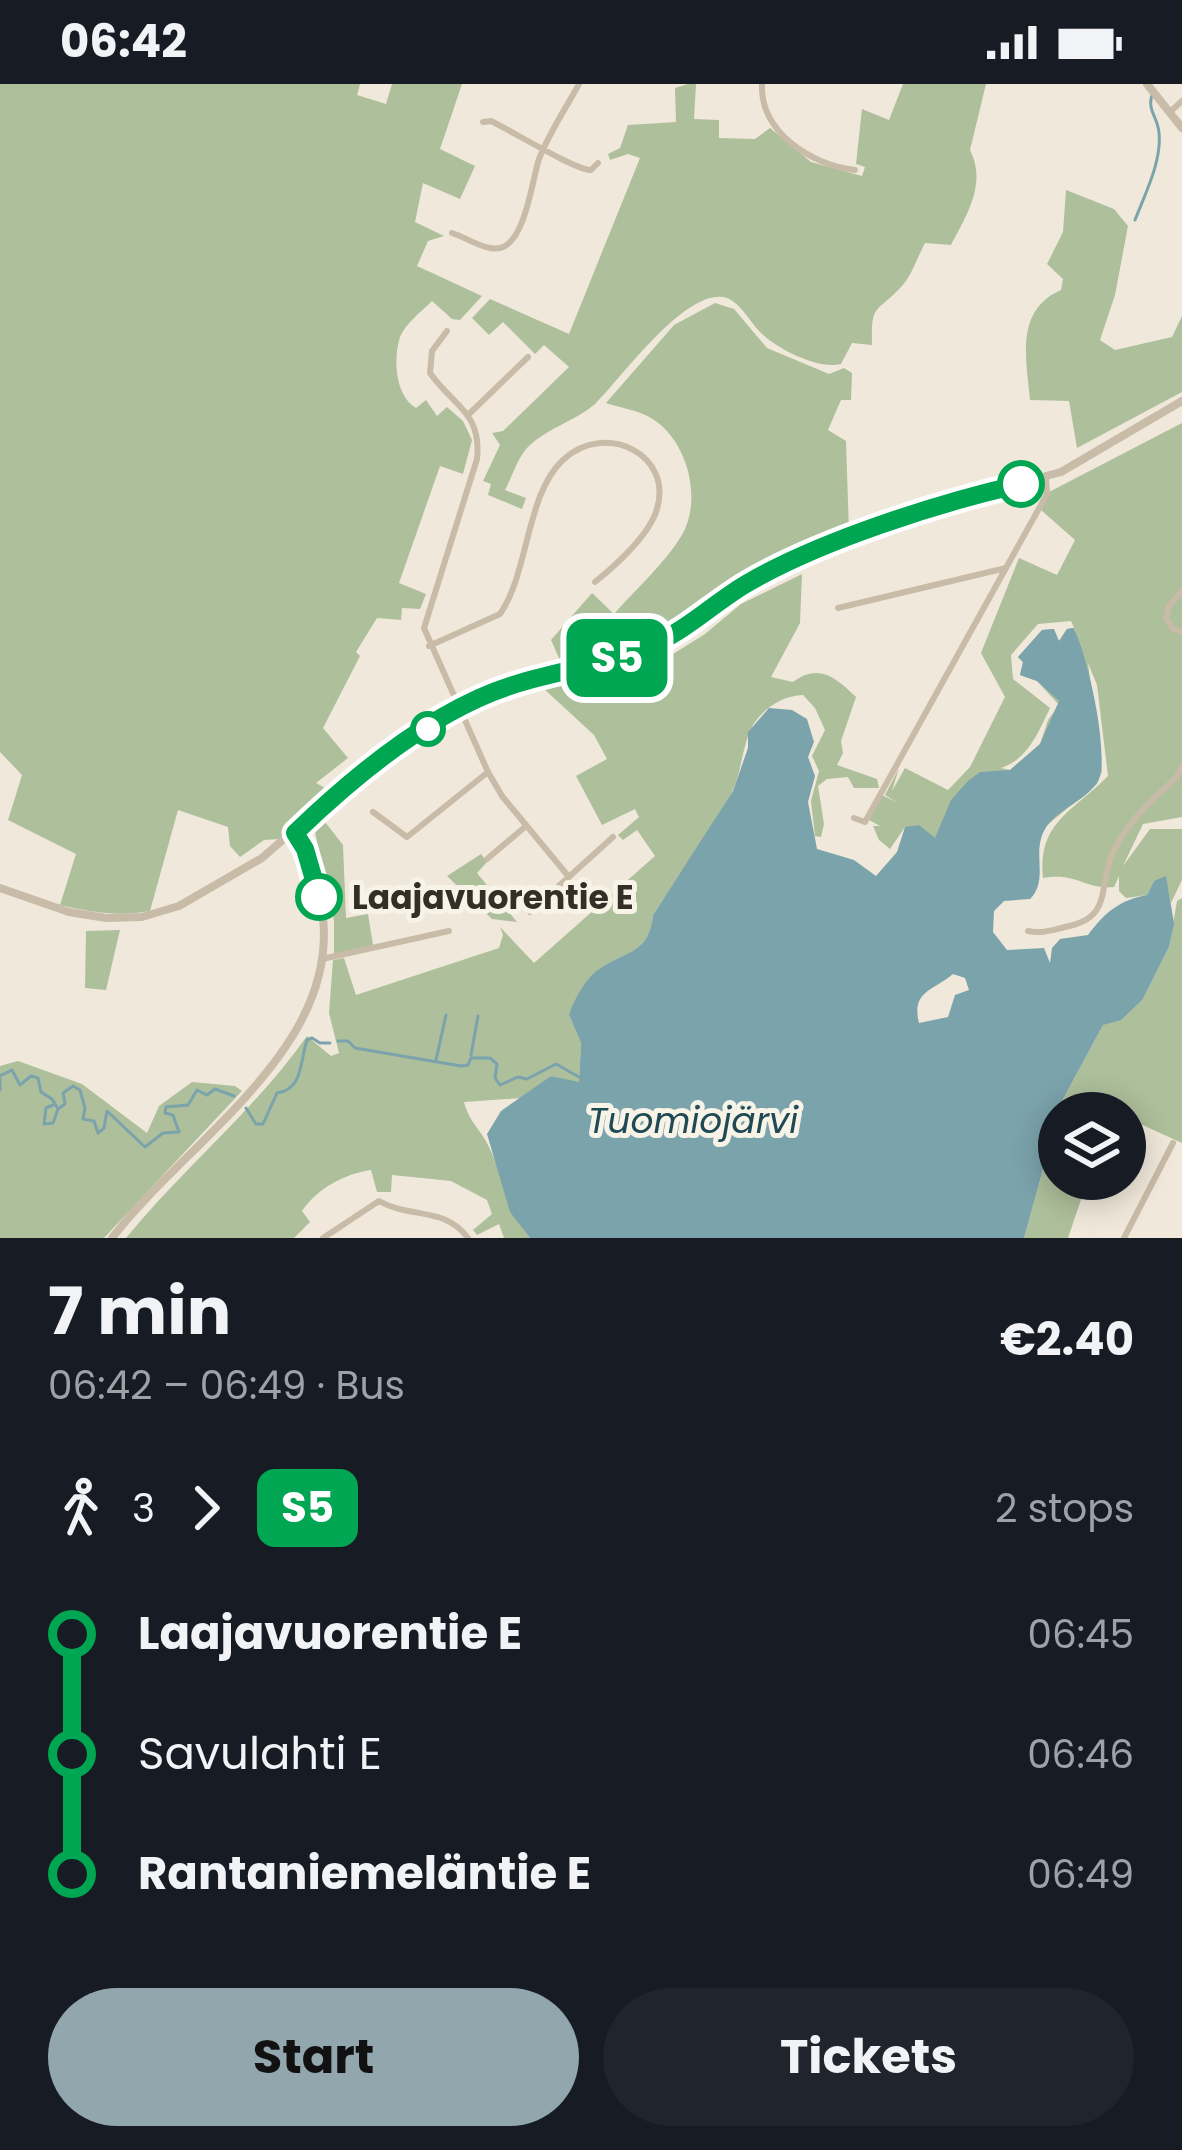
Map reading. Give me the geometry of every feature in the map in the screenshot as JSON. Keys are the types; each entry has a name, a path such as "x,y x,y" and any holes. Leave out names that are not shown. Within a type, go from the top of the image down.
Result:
{"street":[{"path":"452,233 491,248 501,249 511,242 527,208 544,147 579,84"},
{"path":"762,84 761,102 774,126 812,159 855,170"},
{"path":"1147,84 1182,128"},
{"path":"1171,111 1182,101"},
{"path":"483,122 491,121 544,147 577,169 591,170 598,163"},
{"path":"447,331 432,351 430,373 468,415 479,441 424,617 429,646 488,772 569,877"},
{"path":"468,415 527,357"},
{"path":"0,888 87,916 142,917 194,900 295,833 365,768 460,710 510,686 651,646 746,584 809,555 950,502 1046,478 1182,401"},
{"path":"429,646 500,614 551,476 575,450 596,441 612,441 636,451 652,469 658,505 649,526 595,582"},
{"path":"854,818 865,822 1047,494 1046,478"},
{"path":"838,608 1006,568"},
{"path":"1182,591 1166,614 1170,626 1182,632"},
{"path":"1028,932 1079,925 1092,918 1102,902 1108,862 1123,833 1182,766"},
{"path":"373,812 407,837 488,772"},
{"path":"487,859 526,826"},
{"path":"112,1238 286,1047 314,999 322,959 320,898 304,841 295,833"},
{"path":"530,912 614,837"},
{"path":"322,959 449,931"},
{"path":"1124,1238 1174,1143"},
{"path":"322,1238 379,1201 400,1211 443,1217 469,1238"}],"green space":[{"path":"0,84 360,84 357,95 386,104 392,84 462,84 440,149 475,166 460,199 423,183 415,222 444,236 428,241 417,266 482,296 460,320 452,319 432,301 402,332 397,356 400,386 409,402 416,408 426,400 437,416 447,407 463,421 472,440 463,474 440,466 399,583 426,594 420,609 402,608 401,620 377,618 356,652 360,656 323,728 348,758 316,783 331,791 279,839 264,840 240,857 230,846 228,827 178,810 150,911 105,913 60,905 76,854 8,820 22,775 0,752"},
{"path":"696,84 694,119 719,120 719,138 755,139 770,128 811,162 862,176 865,167 856,164 862,109 889,120 903,84 986,84 970,150 976,187 963,222 951,245 925,243 905,283 874,315 872,345 852,343 841,364 809,361 786,350 766,338 732,300 711,298 674,319 595,404 526,449 505,490 526,498 522,509 488,495 491,484 483,481 500,445 492,433 503,431 569,367 544,345 535,354 503,322 489,335 472,318 490,299 569,334 640,158 628,154 610,160 608,154 620,148 628,125 676,122 675,88"},
{"path":"1066,190 1114,209 1128,226 1115,295 1100,340 1115,350 1172,337 1182,316 1182,392 1077,448 1069,401 1030,400 1026,352 1036,310 1061,290 1063,279 1047,264 1063,232"},
{"path":"715,303 734,309 767,348 829,374 844,368 852,373 851,400 841,400 828,430 846,441 849,532 742,579 684,622 621,652 562,665 551,640 592,593 614,614 682,535 691,504 688,470 664,428 635,411 606,403 674,325"},
{"path":"1182,423 1182,817 1143,824 1123,866 1150,829 1182,829 1182,880 1171,903 1166,882 1154,881 1147,895 1126,898 1119,891 1119,876 1114,887 1065,877 1043,878 1052,830 1108,776 1097,685 1088,663 1102,771 1097,784 1046,826 935,839 905,827 890,849 873,826 880,826 869,820 882,795 896,802 885,795 899,768 892,791 905,768 948,790 970,767 1005,697 981,653 1019,558 1057,575 1075,540 1041,510 1049,492","holes":["1071,621 1074,628 1067,629 1059,641 1054,629 1042,630 1018,657 1023,662 1020,675 1037,681 1059,705 1040,744 1010,770 1001,768 1025,752 1050,708 1013,679 1011,655 1038,624"]},
{"path":"802,574 800,623 771,677 793,682 819,673 856,697 837,765 877,779 879,788 854,788 848,777 827,779 818,786 824,824 821,837 815,836 811,801 819,771 812,756 825,730 815,708 803,695 789,697 755,722 731,794 653,915 647,938 636,950 597,971 569,1015 581,1043 579,1083 551,1076 522,1098 464,1102 530,1238 504,1238 499,1224 477,1235 473,1230 492,1214 487,1200 451,1181 392,1175 391,1192 377,1192 371,1170 342,1179 316,1195 302,1211 310,1222 294,1238 126,1238 265,1089 307,1036 331,1056 339,1053 329,1013 333,960 344,958 356,995 499,948 500,927 534,963 655,856 637,830 623,840 618,835 639,817 635,809 602,825 576,776 607,759 594,735 542,687 662,661 741,604"},
{"path":"322,818 343,845 346,918 368,914 373,945 334,955 334,921 315,832"},
{"path":"481,854 487,862 477,873 517,922 492,919 447,876"},
{"path":"1182,898 1182,1143 1146,1127 1146,1092 1067,1092 1103,1025 1143,999 1169,947 1177,901"},
{"path":"120,930 106,990 85,988 86,931"},
{"path":"18,1061 82,1084 147,1133 159,1106 192,1082 235,1086 242,1091 104,1238 0,1238 0,1066"},
{"path":"1038,1188 1038,1200 1081,1200 1068,1238 1024,1238"}],"water":[{"name":"Tuomiojärvi","path":"1073,628 1079,640 1099,729 1101,769 1093,788 1044,831 1036,892 1030,899 1004,901 994,911 993,932 1007,950 1044,948 1050,963 1052,948 1060,939 1088,935 1114,908 1147,895 1154,881 1166,876 1174,923 1169,947 1143,999 1121,1020 1103,1025 1067,1092 1038,1092 1038,1188 1024,1238 530,1238 510,1212 487,1134 501,1111 551,1076 579,1082 581,1043 569,1015 578,995 596,971 636,949 647,937 653,915 733,791 748,748 748,732 769,708 792,710 807,719 814,742 808,757 815,776 808,802 817,849 854,860 876,876 897,852 905,827 919,825 935,838 951,800 968,781 980,772 1010,770 1040,744 1059,701 1037,681 1020,675 1023,662 1018,657 1042,630 1054,629 1059,641","holes":["953,974 965,978 969,990 955,995 948,1017 919,1023 921,998"]}],"waterway":[{"path":"1135,220 1158,155 1152,95"},
{"path":"436,1060 446,1015"},
{"path":"471,1055 478,1016"},
{"path":"246,1108 256,1124 263,1124 277,1093 296,1080 307,1040 330,1043"},
{"path":"338,1041 461,1066 471,1058 490,1058 497,1064 495,1078 500,1085 518,1077 527,1079 556,1064 579,1077"},
{"path":"0,1076 12,1070 20,1085 31,1076 38,1078 41,1092 58,1109 65,1104 63,1093 73,1086 80,1090 83,1119 94,1121 98,1133 104,1128 107,1111 145,1147 163,1133 179,1132 173,1115 165,1113 166,1107 188,1105 197,1090 207,1095 215,1089 234,1096"},
{"path":"0,1079 0,1090"},
{"path":"53,1105 46,1108 44,1124 53,1123 58,1109"}],"bus line":[{"name":"S5","path":"319,897 305,849 295,833 365,768 474,701 510,686 633,653 671,636 772,570 950,502 1021,484"}],"place":[{"name":"Laajavuorentie E","path":"319,897"}]}
